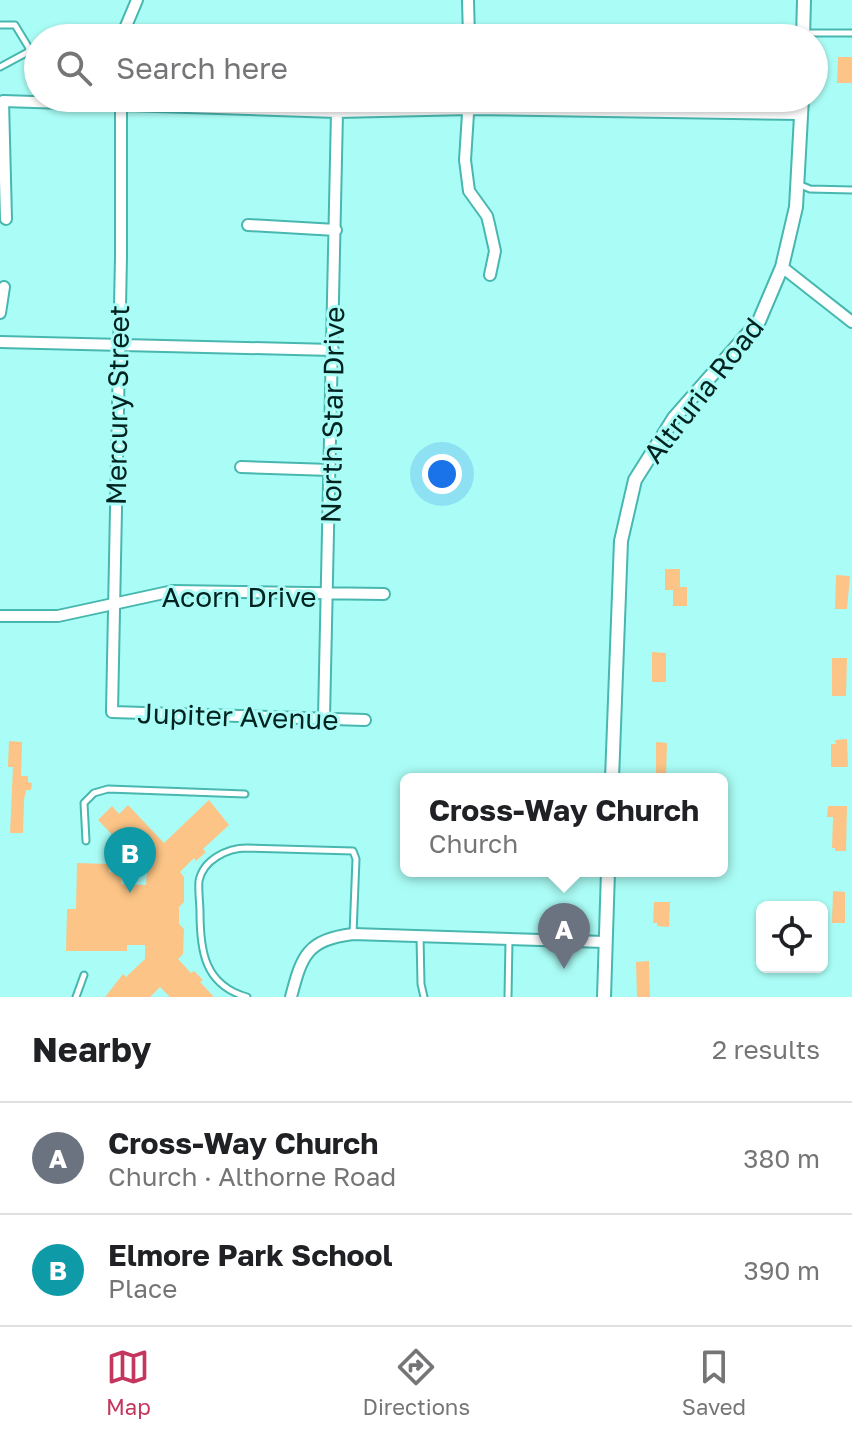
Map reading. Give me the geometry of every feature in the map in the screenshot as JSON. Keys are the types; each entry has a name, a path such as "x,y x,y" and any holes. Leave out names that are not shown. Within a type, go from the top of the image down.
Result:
{"street":[{"path":"127,24 137,0"},
{"path":"468,0 469,24"},
{"path":"803,24 804,0"},
{"path":"6,219 3,101 24,101"},
{"name":"Mercury Street","path":"112,712 121,112"},
{"name":"North Star Drive","path":"324,718 337,112"},
{"path":"469,112 465,160 469,191 487,216 495,251 490,275"},
{"path":"735,112 801,114"},
{"name":"Altruria Road","path":"612,773 621,541 635,480 674,418 759,321 782,267 796,207 801,114"},
{"path":"248,225 336,230"},
{"path":"782,267 852,322"},
{"path":"0,313 4,287"},
{"path":"0,342 333,350"},
{"path":"241,467 330,470"},
{"name":"Acorn Drive","path":"0,616 58,616 173,591 384,594"},
{"name":"Jupiter Avenue","path":"112,712 365,720"},
{"path":"604,997 608,877"},
{"path":"291,997 305,956 320,941 353,934 605,942"}],"lane":[{"path":"0,25 15,25 24,40"},
{"path":"828,34 852,33"},
{"path":"0,67 24,54"},
{"path":"797,183 810,189 852,190"},
{"path":"86,841 84,803 94,793 108,789 245,794"},
{"path":"247,997 220,983 204,960 200,939 199,879 207,864 226,851 233,848 353,851 356,859 353,934"},
{"path":"420,936 424,997"},
{"path":"508,997 509,940"},
{"path":"76,997 84,975"}],"building":[{"path":"838,57 852,57 852,83 837,83"},
{"path":"665,569 680,569 680,587 687,587 687,606 673,606 673,590 665,590"},
{"path":"836,575 850,576 847,609 835,609"},
{"path":"652,652 666,653 666,682 652,682"},
{"path":"832,658 847,658 846,696 832,696"},
{"path":"847,739 848,767 831,767 831,744 836,744 835,740"},
{"path":"9,741 22,742 21,776 28,776 28,782 32,783 31,790 26,790 24,800 23,833 10,833 13,767 8,767"},
{"path":"656,742 667,743 666,773 656,773"},
{"path":"209,800 229,825 203,849 206,852 196,861 194,858 180,872 184,877 184,902 179,907 179,924 184,929 183,954 178,959 203,980 200,982 214,997 170,997 160,987 150,997 105,997 123,974 126,977 145,959 145,945 127,945 127,951 66,951 67,909 76,909 77,863 109,864 109,872 121,874 121,884 146,885 147,871 115,844 118,841 98,820 112,806 119,814 128,805 164,843"},
{"path":"828,806 847,806 846,851 832,848 833,817 827,817"},
{"path":"833,891 845,892 845,923 832,923"},
{"path":"654,902 670,902 669,927 653,923"},
{"path":"649,961 650,997 637,997 636,962"}],"place":[{"name":"Elmore Park School","path":"130,893"},
{"name":"Cross-Way Church","path":"564,969"}]}
